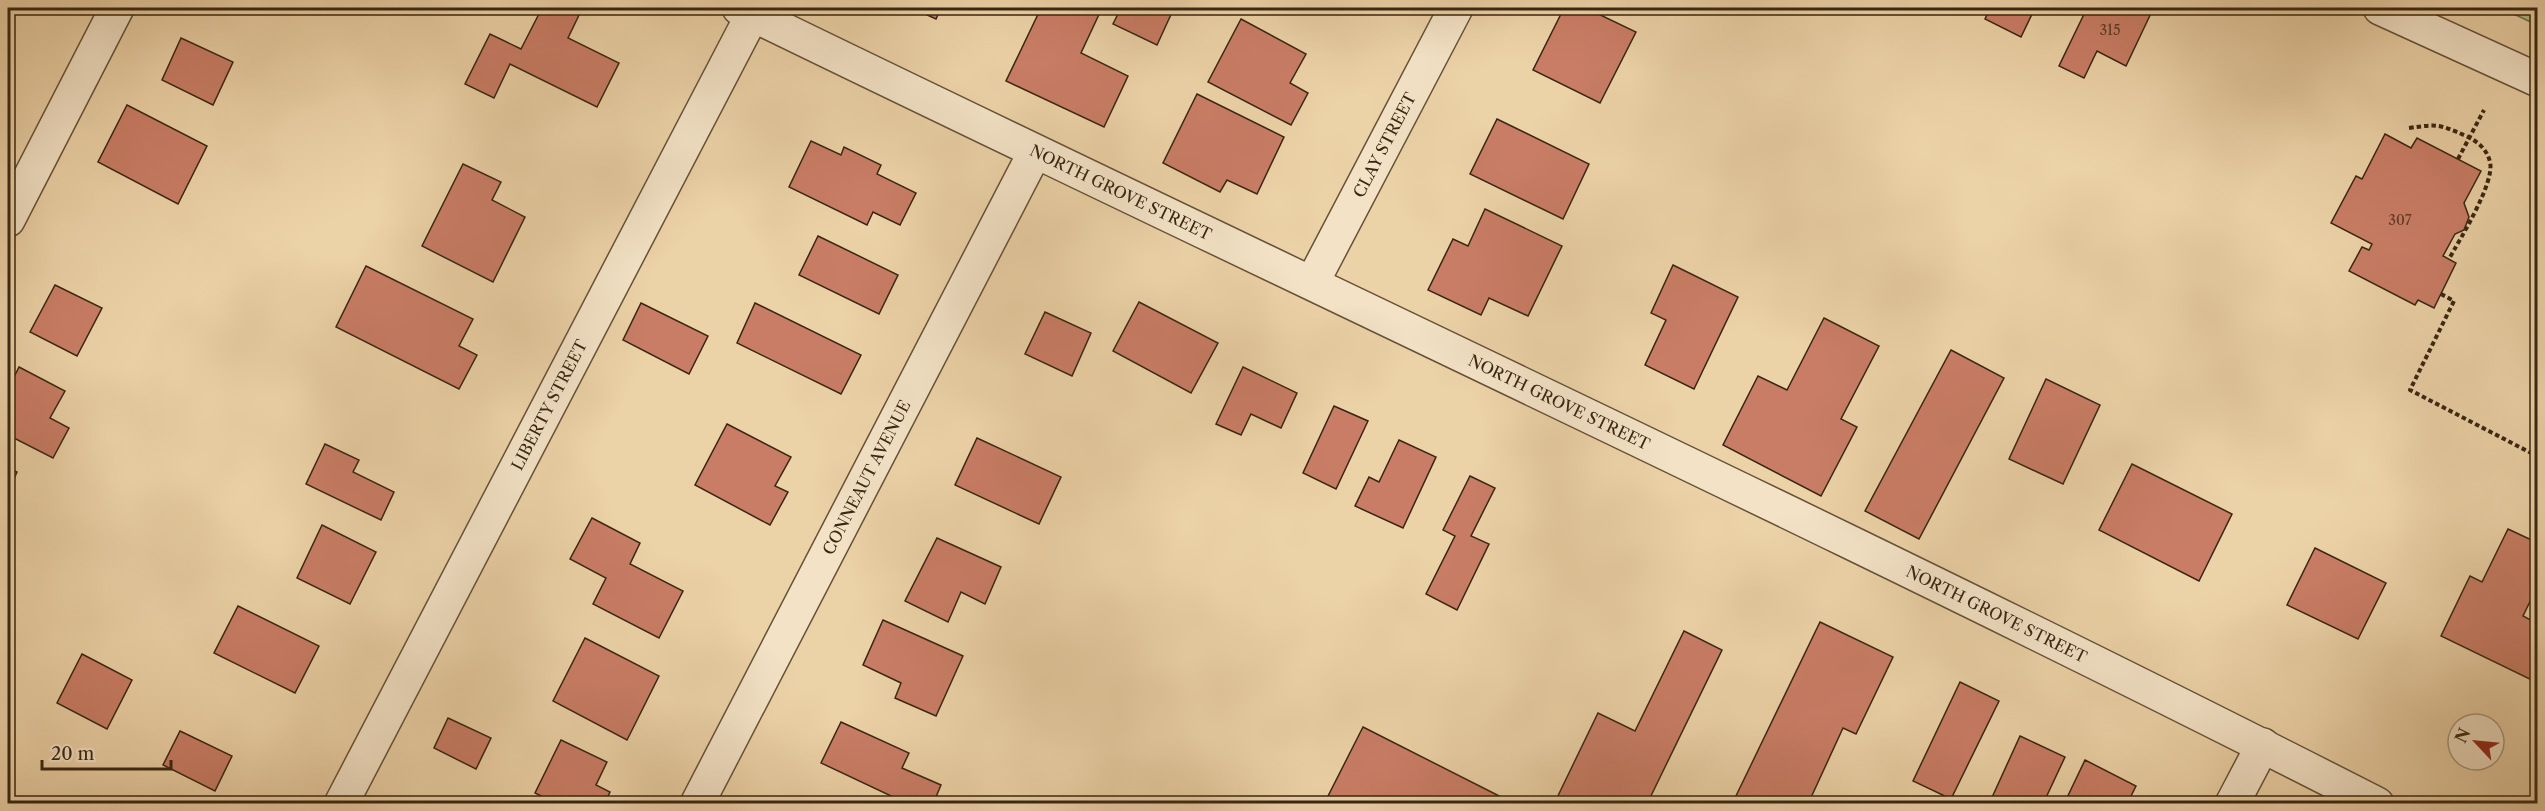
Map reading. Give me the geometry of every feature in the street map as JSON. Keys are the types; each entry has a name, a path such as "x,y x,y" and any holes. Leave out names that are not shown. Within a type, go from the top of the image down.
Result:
{"street":[{"path":"8,220 117,8"},
{"name":"CLAY STREET","path":"1312,283 1456,8"},
{"path":"2380,8 2538,80"},
{"name":"NORTH GROVE STREET","path":"749,10 1035,152 1841,536 2377,804"},
{"name":"LIBERTY STREET","path":"341,804 749,10"},
{"name":"CONNEAUT AVENUE","path":"697,804 1035,152"},
{"path":"2232,804 2263,745"}],"path":[{"path":"2458,159 2484,110"},
{"path":"2409,128 2438,123 2476,141 2490,163 2490,174 2449,259"},
{"path":"2441,294 2454,301 2410,390 2533,454 2538,446"}],"green space":[{"path":"2501,8 2537,8 2537,25"}],"building":[{"path":"542,8 574,8 581,11 568,38 619,63 597,107 510,64 494,98 465,84 490,34 521,49"},
{"path":"912,8 941,8 936,19"},
{"path":"1041,8 1102,8 1081,53 1128,76 1104,127 1006,81"},
{"path":"1121,8 1174,8 1157,45 1113,24"},
{"path":"1564,8 1586,8 1636,32 1600,103 1533,70"},
{"path":"1990,8 2035,8 2021,37 1985,19"},
{"path":"2087,8 2153,9 2126,66 2097,51 2084,78 2059,66"},
{"path":"1241,19 1306,54 1290,83 1308,93 1291,125 1208,82"},
{"path":"181,38 233,62 213,105 162,80"},
{"path":"1197,94 1284,137 1257,194 1227,180 1220,192 1163,163"},
{"path":"127,105 207,146 178,204 98,162"},
{"path":"1497,119 1589,164 1563,219 1470,174"},
{"path":"2385,134 2411,148 2417,138 2481,171 2464,203 2469,217 2464,230 2455,234 2443,256 2456,263 2434,308 2418,300 2415,305 2349,271 2362,247 2369,250 2372,244 2331,223 2356,176 2362,179"},
{"path":"811,141 841,155 844,147 881,165 877,174 916,193 900,225 873,212 867,225 789,187"},
{"path":"463,164 501,182 492,200 525,217 493,282 422,246"},
{"path":"1485,209 1562,246 1528,316 1489,298 1481,315 1428,290 1453,239 1468,246"},
{"path":"818,236 898,275 879,314 799,275"},
{"path":"1673,265 1738,297 1694,389 1645,365 1666,320 1651,313"},
{"path":"366,266 473,319 459,346 477,355 459,389 336,327"},
{"path":"55,285 102,308 77,356 30,332"},
{"path":"1139,302 1218,343 1191,393 1113,351"},
{"path":"641,303 708,336 689,374 623,340"},
{"path":"755,303 861,355 841,394 737,343"},
{"path":"1045,312 1091,333 1072,376 1025,354"},
{"path":"1824,318 1879,346 1841,419 1857,427 1821,496 1723,445 1758,376 1787,390"},
{"path":"1951,350 2004,378 1919,539 1865,511"},
{"path":"19,367 65,391 50,418 69,428 53,458 8,435 8,377 13,379"},
{"path":"1243,367 1297,393 1281,428 1251,414 1241,435 1216,424"},
{"path":"2046,379 2100,405 2063,484 2009,459"},
{"path":"1334,406 1368,421 1336,489 1303,473"},
{"path":"727,424 791,457 775,486 788,492 770,525 695,485"},
{"path":"977,438 1061,477 1039,524 955,485"},
{"path":"1399,440 1436,457 1403,528 1355,506 1369,477 1379,482"},
{"path":"325,444 359,460 353,472 394,492 381,520 306,484"},
{"path":"2132,464 2232,514 2199,581 2099,530"},
{"path":"8,467 17,472 8,492"},
{"path":"1470,476 1495,488 1471,536 1489,544 1457,610 1426,594 1455,536 1443,530"},
{"path":"592,518 640,543 630,564 683,591 659,638 593,604 606,578 570,559"},
{"path":"322,525 376,552 350,604 297,578"},
{"path":"2508,529 2538,543 2538,585 2523,616 2538,624 2538,683 2441,636 2470,576 2482,582"},
{"path":"937,538 1001,567 985,604 961,592 948,622 905,601"},
{"path":"2315,548 2386,583 2358,639 2287,605"},
{"path":"238,606 319,646 295,693 214,653"},
{"path":"883,620 963,656 936,716 895,698 901,683 863,665"},
{"path":"1820,622 1893,657 1856,734 1843,728 1808,804 1746,804 1735,798"},
{"path":"1684,631 1722,650 1647,804 1554,804 1598,713 1635,731"},
{"path":"585,638 659,676 627,740 553,701"},
{"path":"82,654 132,680 107,729 57,703"},
{"path":"1960,682 1999,701 1951,799 1913,781"},
{"path":"448,718 491,738 476,769 434,748"},
{"path":"841,722 909,753 902,768 941,785 933,804 908,804 821,763"},
{"path":"1363,727 1509,801 1508,804 1324,804"},
{"path":"180,731 232,756 215,791 163,765"},
{"path":"2020,736 2065,757 2043,804 1989,804"},
{"path":"561,740 607,762 596,785 610,792 604,804 557,804 535,793"},
{"path":"2085,760 2136,786 2127,804 2064,804"}]}
